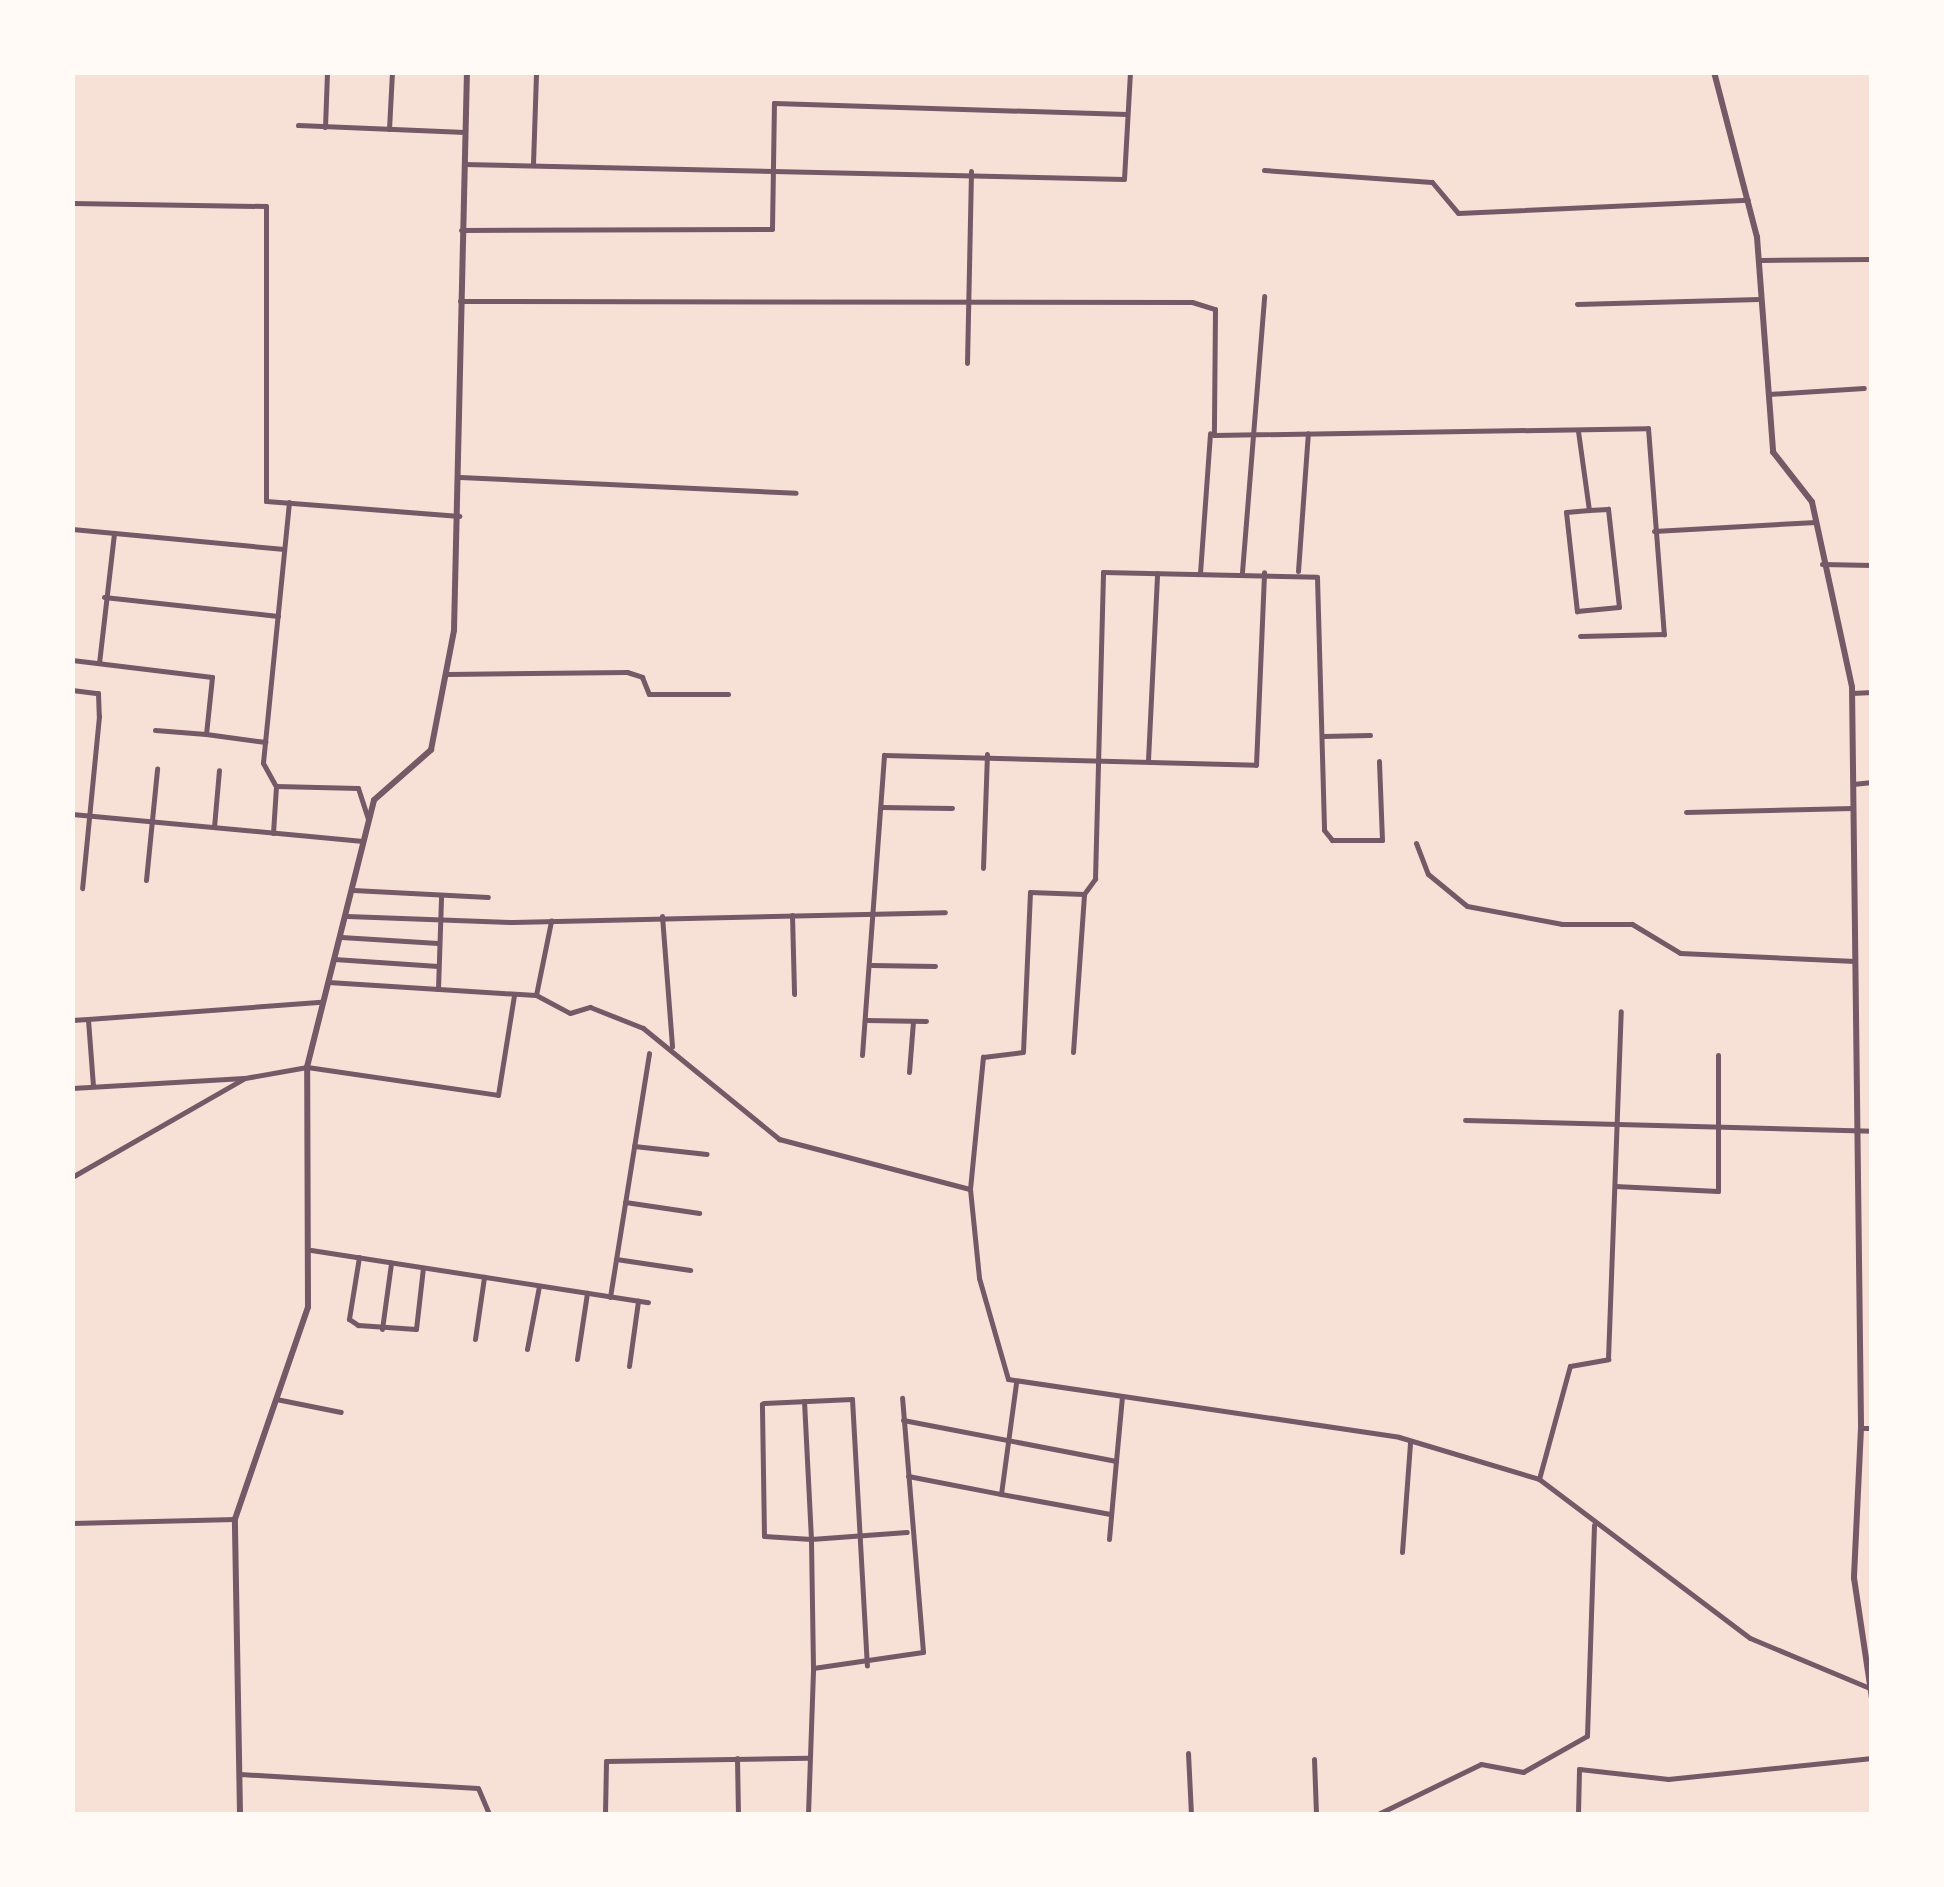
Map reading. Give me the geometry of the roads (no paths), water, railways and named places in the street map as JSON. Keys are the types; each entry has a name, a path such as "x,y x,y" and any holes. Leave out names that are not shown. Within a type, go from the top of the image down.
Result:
{"street":[{"path":"325,126 327,72"},
{"path":"390,129 392,72"},
{"path":"240,1814 235,1519 308,1307 312,1250 308,1067 320,1002 342,937 368,819 382,788 424,762 448,674 459,516 459,301 467,72"},
{"path":"533,165 536,72"},
{"path":"464,164 771,164 1124,178 1130,72"},
{"path":"1714,72 1748,200 1772,452 1799,479 1816,522 1852,693 1861,1428 1854,1578 1867,1687 1872,1698"},
{"path":"462,230 772,229 774,103 1127,114"},
{"path":"298,126 465,132"},
{"path":"1264,170 1432,182 1458,213 1748,200"},
{"path":"967,363 971,172"},
{"path":"72,203 266,206 266,501 459,516"},
{"path":"1756,260 1872,259"},
{"path":"459,301 970,296 1212,306 1210,434 1200,573"},
{"path":"1242,572 1264,296"},
{"path":"1577,304 1760,299"},
{"path":"1766,394 1864,388"},
{"path":"1210,434 1252,437 1648,428 1664,634 1580,636"},
{"path":"1578,430 1589,510"},
{"path":"1298,571 1308,433"},
{"path":"460,477 796,493"},
{"path":"273,833 276,786 263,763 288,502"},
{"path":"1608,509 1619,607 1577,611 1566,512 1589,510 1608,509"},
{"path":"1653,531 1816,522"},
{"path":"72,529 284,549"},
{"path":"100,663 114,533"},
{"path":"1822,564 1872,565"},
{"path":"1073,1052 1084,894 1095,878 1103,572 1298,571 1317,577 1324,830 1332,840 1382,840 1378,761"},
{"path":"862,1056 872,965 884,755 1260,762 1264,572"},
{"path":"1148,760 1157,573"},
{"path":"104,598 278,616"},
{"path":"72,660 212,677 206,734"},
{"path":"448,674 627,672 642,677 649,694 728,694"},
{"path":"72,690 98,693 91,816 82,888"},
{"path":"1852,693 1872,692"},
{"path":"155,730 266,742"},
{"path":"1323,736 1370,735"},
{"path":"984,868 987,754"},
{"path":"146,880 157,769"},
{"path":"214,827 219,770"},
{"path":"1854,784 1872,782"},
{"path":"276,786 358,788 368,819"},
{"path":"881,807 952,808"},
{"path":"1686,812 1853,808"},
{"path":"72,814 363,840"},
{"path":"1416,844 1428,874 1468,906 1562,924 1632,924 1680,953 1854,961"},
{"path":"353,890 488,897"},
{"path":"1084,894 1030,892 1023,1052 983,1056 970,1189 999,1370 1016,1383 1410,1442 1539,1479 1594,1525 1750,1638 1867,1687"},
{"path":"438,989 441,896"},
{"path":"347,916 551,920 945,912"},
{"path":"792,915 794,994"},
{"path":"662,916 672,1050"},
{"path":"536,995 551,920"},
{"path":"342,937 438,943"},
{"path":"334,959 438,966"},
{"path":"872,965 935,966"},
{"path":"328,982 536,995 570,1013 590,1008 628,1022 672,1050 779,1139 970,1189"},
{"path":"72,1088 245,1078 308,1067 498,1095 514,994"},
{"path":"72,1020 320,1002"},
{"path":"1539,1479 1570,1366 1608,1359 1621,1011"},
{"path":"88,1018 92,1086"},
{"path":"866,1020 926,1021"},
{"path":"909,1072 913,1021"},
{"path":"610,1297 649,1054"},
{"path":"1616,1186 1718,1191 1718,1055"},
{"path":"72,1177 245,1078"},
{"path":"1465,1120 1872,1132"},
{"path":"634,1146 708,1154"},
{"path":"625,1202 699,1213"},
{"path":"312,1250 648,1302"},
{"path":"359,1258 350,1319 382,1329 416,1329 423,1268"},
{"path":"616,1259 690,1270"},
{"path":"1858,1260 1872,1260"},
{"path":"382,1329 391,1263"},
{"path":"474,1339 484,1277"},
{"path":"527,1350 539,1286"},
{"path":"577,1358 587,1294"},
{"path":"629,1366 638,1301"},
{"path":"1001,1494 1016,1383"},
{"path":"1109,1539 1122,1396"},
{"path":"274,1398 341,1412"},
{"path":"867,1666 860,1536 852,1398 761,1406 764,1536 812,1539 860,1536 907,1532"},
{"path":"813,1668 867,1666 923,1652 902,1398"},
{"path":"804,1401 812,1539 808,1814"},
{"path":"904,1420 1116,1461"},
{"path":"1861,1428 1872,1428"},
{"path":"1402,1552 1410,1442"},
{"path":"908,1476 1110,1514"},
{"path":"72,1523 235,1519"},
{"path":"1378,1814 1481,1764 1523,1772 1587,1736 1594,1525"},
{"path":"1188,1753 1191,1814"},
{"path":"737,1758 738,1814"},
{"path":"605,1814 606,1761 808,1758"},
{"path":"1578,1814 1579,1770 1668,1779 1872,1758"},
{"path":"1314,1760 1316,1814"},
{"path":"240,1774 478,1788 489,1814"}]}
